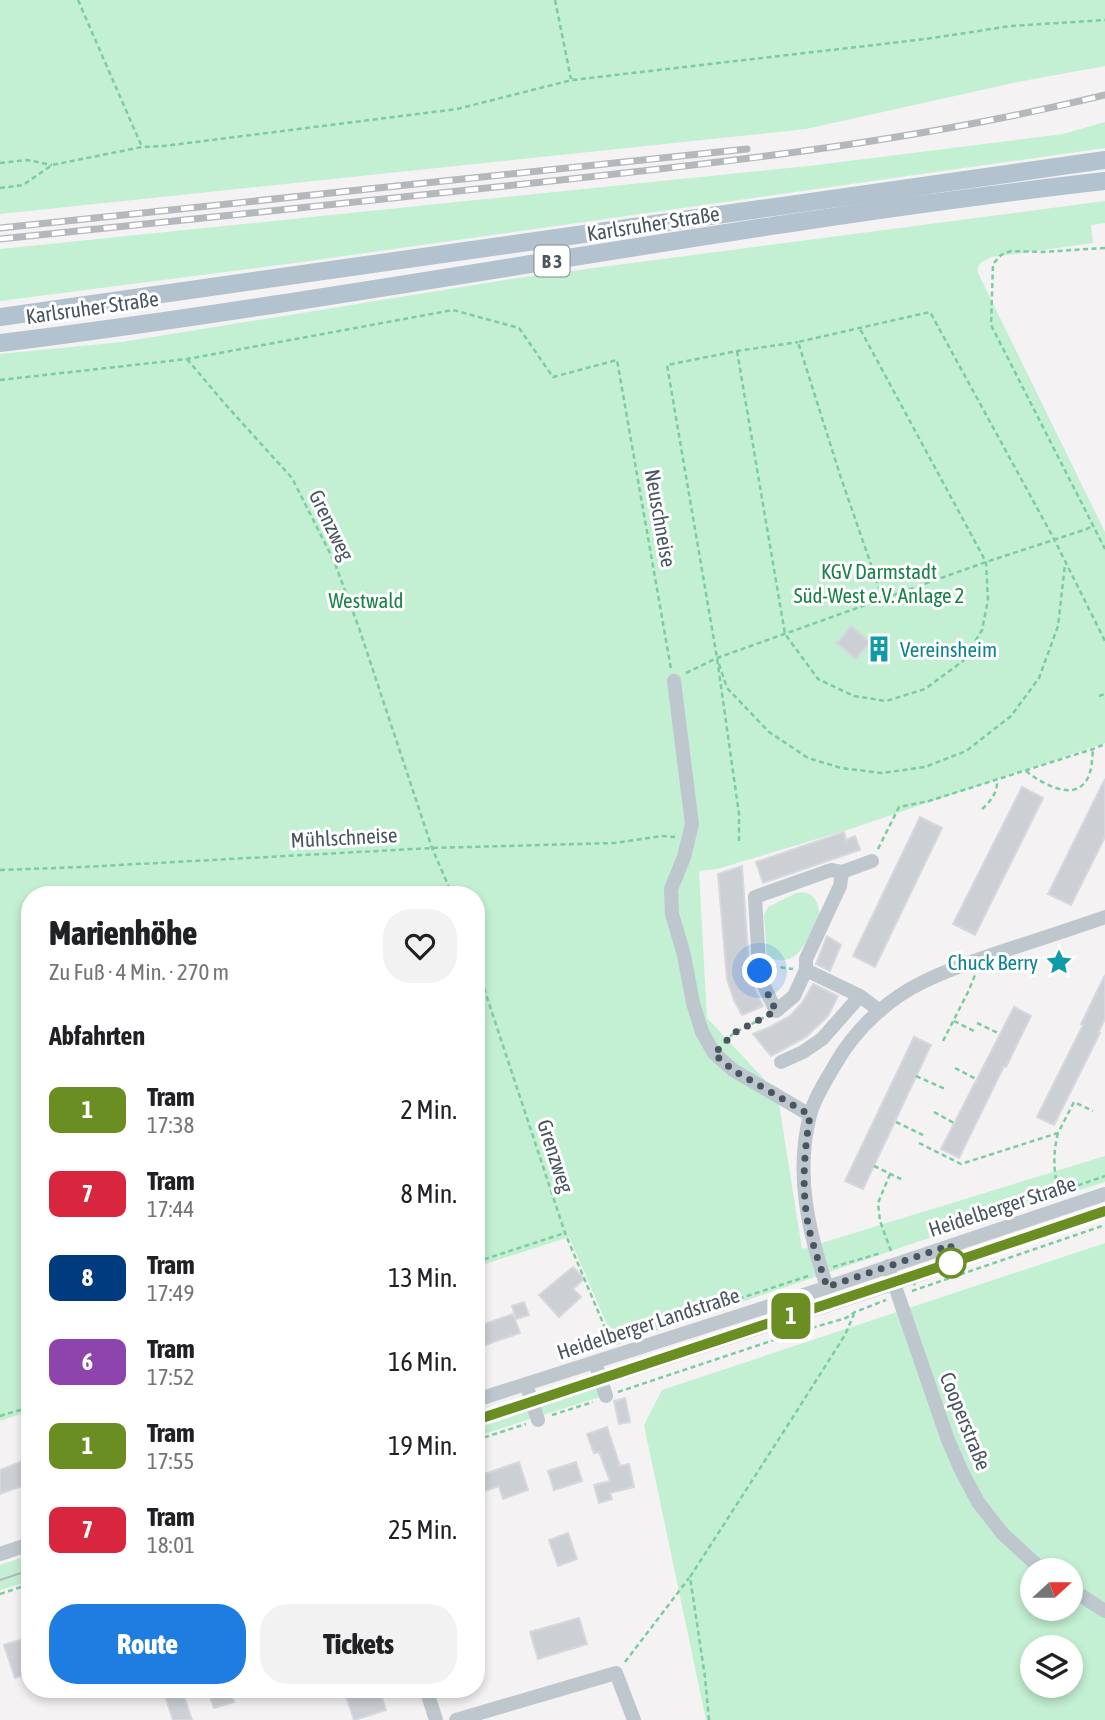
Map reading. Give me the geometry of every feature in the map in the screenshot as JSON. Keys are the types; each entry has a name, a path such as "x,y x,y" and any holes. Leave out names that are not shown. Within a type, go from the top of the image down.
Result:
{"main road":[{"name":"Karlsruher Straße","path":"0,317 1105,160"},
{"name":"Karlsruher Straße","path":"0,343 144,324 873,212 1105,181"}],"street":[{"path":"674,681 692,824 671,889 672,914 702,1032 714,1054 733,1070 810,1115"},
{"path":"842,872 840,886 806,959 806,970 794,996 776,1011 760,971 755,897 831,870 842,872 872,861"},
{"path":"827,1287 813,1244 805,1205 805,1150 810,1115 842,1053 859,1031 880,1011 911,988 942,973 1105,917"},
{"path":"806,970 860,996 880,1011"},
{"path":"781,1062 822,1039 860,996"},
{"name":"Heidelberger Straße","path":"912,1258 1105,1195"},
{"name":"Heidelberger Landstraße","path":"485,1397 912,1258"},
{"name":"Cooperstraße","path":"888,1266 948,1440 961,1470 978,1502 1002,1533 1028,1558"},
{"path":"595,1362 606,1396"},
{"path":"526,1384 538,1420"},
{"path":"0,1554 21,1547"},
{"path":"1083,1597 1105,1611"},
{"path":"456,1720 616,1673 634,1720"},
{"path":"429,1698 436,1720"}],"path":[{"path":"78,0 142,147"},
{"path":"555,0 572,80"},
{"path":"0,163 27,160 52,165 142,147 457,109 572,80 926,39 1011,26 1105,20"},
{"path":"0,188 23,185 52,165"},
{"path":"1104,248 1011,251 1001,255 993,264 991,325 1105,549"},
{"name":"Neuschneise","path":"187,359 453,310 519,328 553,377 617,360 674,681"},
{"path":"739,841 738,814 717,658 667,365 798,342 930,312 1054,539 1105,641"},
{"path":"737,351 785,634 818,679 854,696 886,701 925,689 963,661 982,630 988,600 986,562 859,327"},
{"path":"798,342 883,599"},
{"path":"0,380 187,359"},
{"name":"Grenzweg","path":"187,359 292,478 334,561 432,848 449,886"},
{"path":"674,681 717,658 1093,525"},
{"path":"717,658 727,688 769,732 808,758 841,768 882,773 925,767 967,751 1011,716 1039,678 1059,626 1065,564"},
{"path":"1099,696 1105,694"},
{"path":"872,861 899,807 929,801 1105,744"},
{"path":"1026,771 1061,790 1071,790 1087,780 1093,749"},
{"path":"982,809 998,787 997,780"},
{"name":"Mühlschneise","path":"0,870 432,848 615,844 662,836 689,839"},
{"path":"760,971 778,967 806,970"},
{"path":"943,1041 975,975"},
{"name":"Grenzweg","path":"485,991 565,1233 610,1337 615,1355"},
{"path":"714,1054 734,1033 776,1011"},
{"path":"954,1021 974,1031"},
{"path":"977,1023 1000,1034"},
{"path":"955,1069 976,1079"},
{"path":"916,1076 945,1090"},
{"path":"1059,1191 1055,1180 1053,1152 1058,1133 1074,1102 1093,1111"},
{"path":"934,1112 954,1123"},
{"path":"896,1122 923,1135"},
{"path":"919,1143 961,1164 1058,1133"},
{"path":"874,1166 901,1179"},
{"path":"890,1174 878,1203 880,1221 891,1251"},
{"path":"923,1239 1105,1176"},
{"path":"915,1290 1105,1226"},
{"path":"485,1259 565,1233"},
{"path":"842,1264 899,1248"},
{"path":"485,1437 798,1332 824,1326 877,1303"},
{"path":"616,1673 690,1577 845,1335 855,1312"},
{"path":"0,1416 21,1410"},
{"path":"690,1577 709,1720"},
{"path":"0,1594 21,1587"}],"green space":[{"path":"0,0 1105,0 1105,66 1023,81 806,129 0,214"},
{"path":"1105,122 1105,148 295,263 0,301 0,249 817,165 1063,134"},
{"name":"Westwald","path":"1105,201 1105,223 1091,225 1093,243 992,257 981,263 978,273 1105,532 1105,743 847,830 717,869 699,871 707,1018 764,1079 779,1104 802,1249 1105,1156 1105,1182 917,1242 616,1345 569,1237 485,1264 485,886 21,886 21,1414 0,1421 0,354 122,342 518,278"},
{"path":"796,893 807,893 813,897 819,909 819,921 794,956 782,960 767,957 764,915 768,907"},
{"path":"1105,1243 1105,1720 706,1720 644,1425 662,1390"},
{"path":"595,1375 600,1397 543,1415 535,1394"},
{"path":"527,1397 533,1418 485,1434 485,1410"},
{"path":"21,1558 21,1584 0,1590 0,1565"}],"building":[{"path":"851,626 870,642 856,659 837,643"},
{"path":"1105,779 1105,837 1071,905 1048,894"},
{"path":"1022,787 1043,798 975,935 953,924"},
{"path":"920,817 942,828 875,967 853,956"},
{"path":"844,832 846,840 855,836 860,850 763,883 756,862"},
{"path":"742,866 749,968 763,1006 742,1015 727,979 718,874"},
{"path":"827,936 841,945 830,971 816,964"},
{"path":"1105,975 1105,1019 1054,1125 1037,1117"},
{"path":"813,984 838,996 828,1016 806,1037 771,1056 753,1034 790,1016 802,1003"},
{"path":"1014,1007 1031,1016 959,1158 941,1149"},
{"path":"914,1037 931,1045 863,1189 845,1181"},
{"path":"573,1267 584,1279 573,1289 581,1297 559,1317 539,1295"},
{"path":"524,1302 529,1315 516,1319 512,1306"},
{"path":"513,1314 520,1333 485,1345 485,1324"},
{"path":"625,1398 630,1422 619,1424 614,1401"},
{"path":"607,1427 620,1466 629,1464 634,1487 610,1493 612,1499 599,1503 594,1485 610,1481 599,1452 594,1453 587,1434"},
{"path":"21,1462 21,1486 0,1494 0,1470"},
{"path":"519,1462 528,1490 503,1499 499,1486 485,1491 485,1474"},
{"path":"576,1462 582,1481 554,1490 548,1471"},
{"path":"568,1533 577,1559 558,1566 549,1540"},
{"path":"579,1618 587,1644 538,1659 530,1632"},
{"path":"21,1640 21,1676 15,1678 4,1645"},
{"path":"166,1698 185,1698 192,1720 173,1720"},
{"path":"210,1698 232,1698 234,1702 214,1708"},
{"path":"347,1698 382,1698 386,1710 354,1720"}],"tram line":[{"name":"1","path":"485,1417 1105,1211"},
{"path":"485,1424 1105,1217"},
{"path":"0,1580 21,1573"}],"railway":[{"path":"0,239 743,159 961,126 1105,95"},
{"path":"0,228 747,149"}],"place":[{"name":"Vereinsheim","path":"879,649"},
{"name":"Chuck Berry","path":"1059,962"}],"route":[{"path":"760,971 776,1011 734,1033 714,1054 733,1070 810,1115 805,1150 805,1205 813,1244 827,1287 951,1245 951,1263"}],"park label":[{"name":"KGV Darmstadt Süd-West e.V. Anlage 2","path":"879,583"}]}
